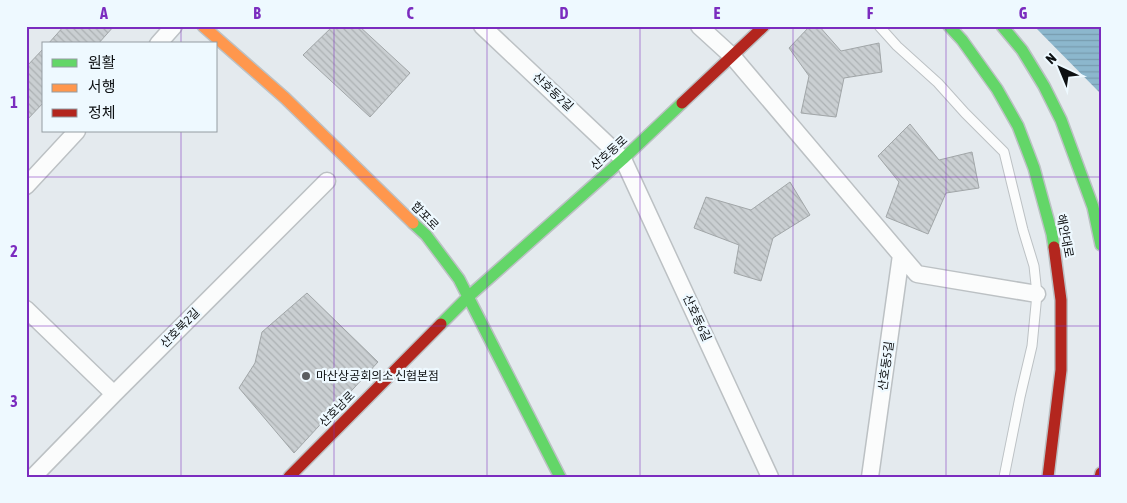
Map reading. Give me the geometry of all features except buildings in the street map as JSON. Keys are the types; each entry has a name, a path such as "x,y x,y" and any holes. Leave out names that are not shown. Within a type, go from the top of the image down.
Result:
{"main road":[{"name":"합포로","path":"203,26 285,98 426,235 459,279 560,477"},
{"name":"산호동로","path":"468,297 624,159 764,26"},
{"name":"해안대로","path":"950,26 997,89 1018,126 1034,168 1052,234 1061,300 1061,370 1048,477"},
{"path":"1002,26 1022,50 1044,86 1061,120 1093,207 1101,245"},
{"name":"산호남로","path":"289,477 468,297"}],"street":[{"path":"160,42 174,26"},
{"name":"산호동2길","path":"482,26 624,159"},
{"path":"699,26 733,57 917,274 1037,294"},
{"path":"26,186 76,132"},
{"name":"산호동6길","path":"624,159 770,477"},
{"name":"산호북2길","path":"33,477 328,181"},
{"name":"산호동5길","path":"870,477 901,256"},
{"path":"26,309 114,394"}],"lane":[{"path":"879,26 1004,152 1034,266 1037,294 1032,346 1004,477"}],"water":[{"path":"1034,26 1101,26 1101,94"}],"traffic: fast":[{"path":"949,26 962,40 997,89 1018,126 1034,168 1054,247"},
{"path":"1002,26 1022,50 1044,86 1061,120 1093,207 1101,245"},
{"path":"441,324 468,297 623,159 682,103"},
{"path":"413,223 426,235 459,279 560,477"}],"traffic: slow":[{"path":"203,26 285,98 413,223"}],"traffic: jam":[{"path":"682,103 764,26"},
{"path":"1048,477 1061,370 1061,300 1054,247"},
{"path":"289,477 441,324"},
{"path":"1100,477 1101,473"}],"place":[{"name":"마산상공회의소 신협본점","path":"306,376"}]}
